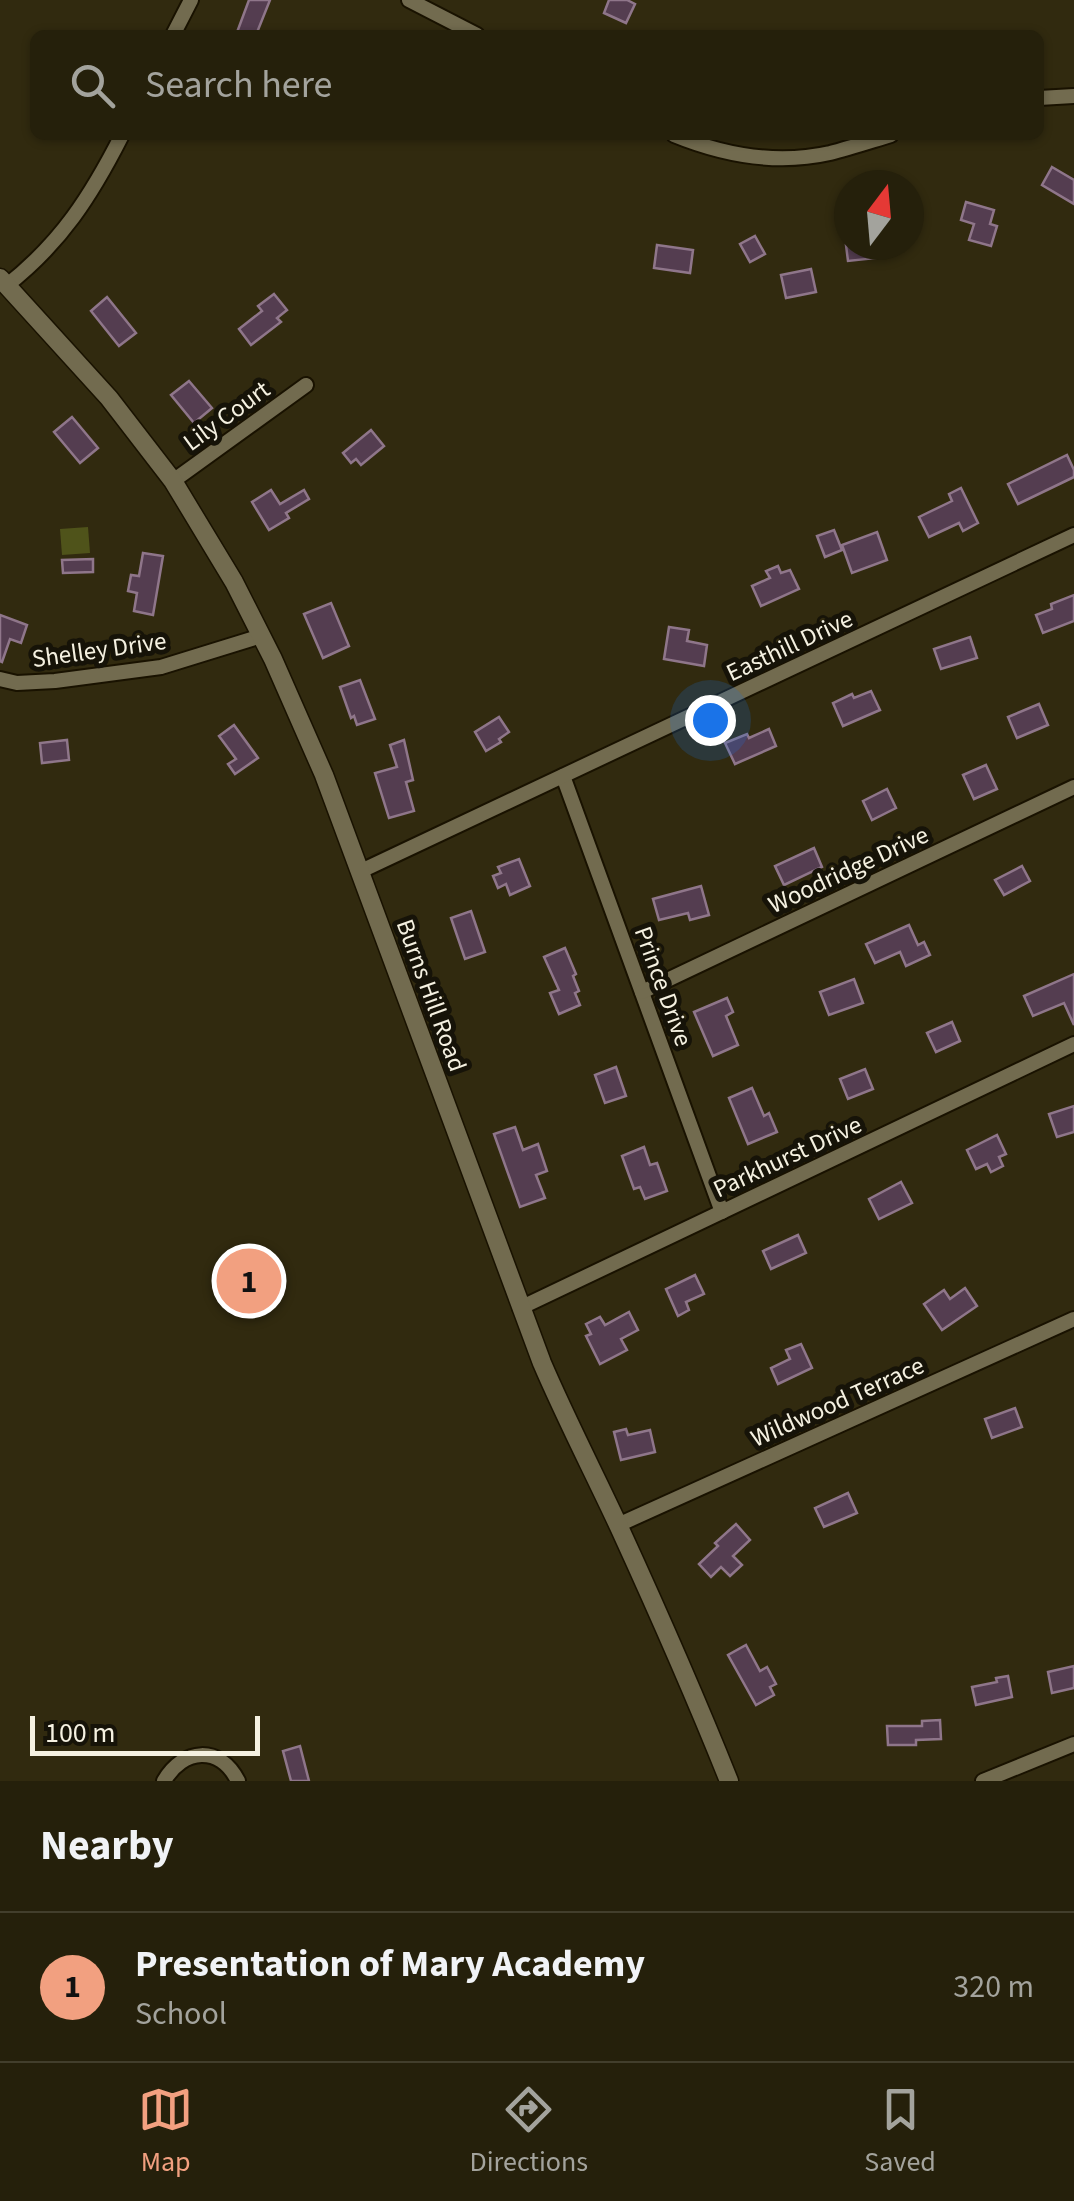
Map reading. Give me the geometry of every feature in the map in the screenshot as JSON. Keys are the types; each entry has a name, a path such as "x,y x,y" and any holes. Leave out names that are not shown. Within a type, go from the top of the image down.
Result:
{"street":[{"path":"175,30 190,0"},
{"path":"409,0 467,30"},
{"path":"1044,98 1074,96"},
{"path":"3,282 35,263 80,210 119,140"},
{"path":"688,140 722,152 793,158 828,154 874,140"},
{"name":"Burns Hill Road","path":"3,282 110,398 173,481 234,582 261,636 311,742 520,1308 570,1429 618,1525 729,1781"},
{"name":"Lily Court","path":"173,481 306,384"},
{"name":"Easthill Drive","path":"360,871 1074,536"},
{"name":"Shelley Drive","path":"0,680 56,681 161,667 261,636"},
{"name":"Prince Drive","path":"563,776 722,1212"},
{"name":"Woodridge Drive","path":"642,992 1074,787"},
{"name":"Parkhurst Drive","path":"520,1308 1074,1044"},
{"name":"Wildwood Terrace","path":"618,1525 1074,1319"},
{"path":"984,1781 1074,1744"},
{"path":"164,1781 182,1760 208,1756 230,1767 238,1781"}],"green space":[{"path":"88,527 90,553 62,555 60,529"}],"building":[{"path":"249,0 270,0 258,30 238,30"},
{"path":"609,0 635,4 626,23 604,13"},
{"path":"1052,167 1074,180 1074,204 1042,185"},
{"path":"966,202 994,210 990,224 997,226 991,246 969,240 974,224 961,220"},
{"path":"755,236 765,254 750,262 740,244"},
{"path":"657,245 693,250 690,273 654,268"},
{"path":"811,269 816,292 786,298 781,275"},
{"path":"274,294 287,310 277,318 281,322 251,345 239,329 262,311 258,306"},
{"path":"107,297 136,333 119,346 91,311"},
{"path":"189,381 212,408 194,423 171,395"},
{"path":"72,417 98,448 80,463 54,432"},
{"path":"371,430 384,446 361,465 356,459 351,463 343,453"},
{"path":"1067,455 1074,477 1018,504 1008,484"},
{"path":"961,488 978,523 963,531 959,523 929,537 919,517 952,501 949,494"},
{"path":"271,490 280,504 304,490 309,499 286,513 289,518 269,530 252,502"},
{"path":"834,530 842,550 825,557 817,536"},
{"path":"877,532 887,560 852,573 842,545"},
{"path":"143,553 163,556 153,615 134,611 137,593 128,591 131,575 139,576"},
{"path":"93,559 93,572 63,573 62,560"},
{"path":"778,566 781,573 790,570 799,589 761,606 752,586 770,578 766,571"},
{"path":"1074,595 1074,621 1043,633 1036,615"},
{"path":"331,603 349,646 323,658 304,614"},
{"path":"0,615 27,625 21,643 10,639 2,662 0,661"},
{"path":"669,627 689,630 687,641 707,645 704,666 664,659"},
{"path":"970,637 977,658 941,669 934,649"},
{"path":"360,680 375,719 357,725 340,687"},
{"path":"871,691 880,710 843,726 833,703"},
{"path":"1039,704 1048,725 1017,738 1008,717"},
{"path":"499,717 509,732 486,751 475,732"},
{"path":"234,725 258,758 235,774 228,764 236,759 219,736"},
{"path":"769,729 776,746 735,764 725,743"},
{"path":"67,740 69,760 42,763 40,743"},
{"path":"404,740 413,780 406,782 414,811 389,818 375,773 397,767 390,745"},
{"path":"986,765 997,789 974,799 963,775"},
{"path":"887,789 896,808 872,820 863,801"},
{"path":"814,848 822,867 784,885 775,866"},
{"path":"519,859 530,886 510,895 506,884 498,888 493,876 501,873 498,867"},
{"path":"1022,866 1030,881 1004,895 995,880"},
{"path":"701,886 709,915 690,920 688,913 659,920 653,899"},
{"path":"471,911 485,952 465,959 451,918"},
{"path":"909,925 918,945 924,942 930,955 906,966 900,952 875,963 866,944"},
{"path":"565,948 576,974 573,976 579,991 575,993 580,1005 559,1014 550,993 559,990 544,957"},
{"path":"1074,974 1074,1025 1064,1003 1033,1016 1024,996"},
{"path":"854,979 863,1003 829,1015 820,992"},
{"path":"727,998 733,1012 726,1016 738,1045 713,1056 694,1012"},
{"path":"952,1022 960,1041 936,1052 927,1033"},
{"path":"616,1067 626,1096 605,1103 595,1075"},
{"path":"865,1069 873,1089 848,1099 840,1079"},
{"path":"752,1088 764,1116 769,1113 777,1132 748,1144 729,1098"},
{"path":"1074,1106 1074,1132 1057,1137 1049,1114"},
{"path":"515,1127 523,1150 538,1144 547,1171 536,1175 545,1198 520,1207 494,1134"},
{"path":"997,1135 1006,1154 999,1157 1003,1166 991,1172 987,1164 976,1169 967,1150"},
{"path":"644,1147 650,1165 657,1163 667,1191 645,1199 640,1187 634,1189 622,1156"},
{"path":"901,1182 912,1203 879,1219 869,1199"},
{"path":"798,1235 806,1253 771,1269 763,1251"},
{"path":"695,1275 704,1294 686,1302 689,1310 678,1316 666,1289"},
{"path":"965,1288 977,1306 942,1330 924,1304 944,1290 950,1299"},
{"path":"629,1312 638,1330 621,1339 627,1350 600,1364 586,1336 591,1334 586,1324 600,1317 605,1325"},
{"path":"801,1344 812,1368 778,1384 771,1368 790,1359 786,1350"},
{"path":"1015,1408 1022,1427 992,1438 985,1419"},
{"path":"626,1429 628,1435 650,1430 655,1452 621,1460 614,1432"},
{"path":"848,1493 857,1513 824,1527 815,1508"},
{"path":"736,1524 750,1540 733,1556 742,1565 730,1576 721,1567 711,1577 699,1564"},
{"path":"746,1645 760,1671 767,1667 776,1684 770,1687 774,1695 756,1705 728,1655"},
{"path":"1074,1666 1074,1688 1052,1693 1048,1672"},
{"path":"1008,1676 1012,1697 976,1705 972,1687"},
{"path":"940,1720 941,1739 916,1740 916,1745 888,1745 887,1726 922,1726 922,1721"},
{"path":"300,1746 309,1781 291,1781 283,1751"}],"place":[{"name":"Presentation of Mary Academy","path":"249,1281"}]}
